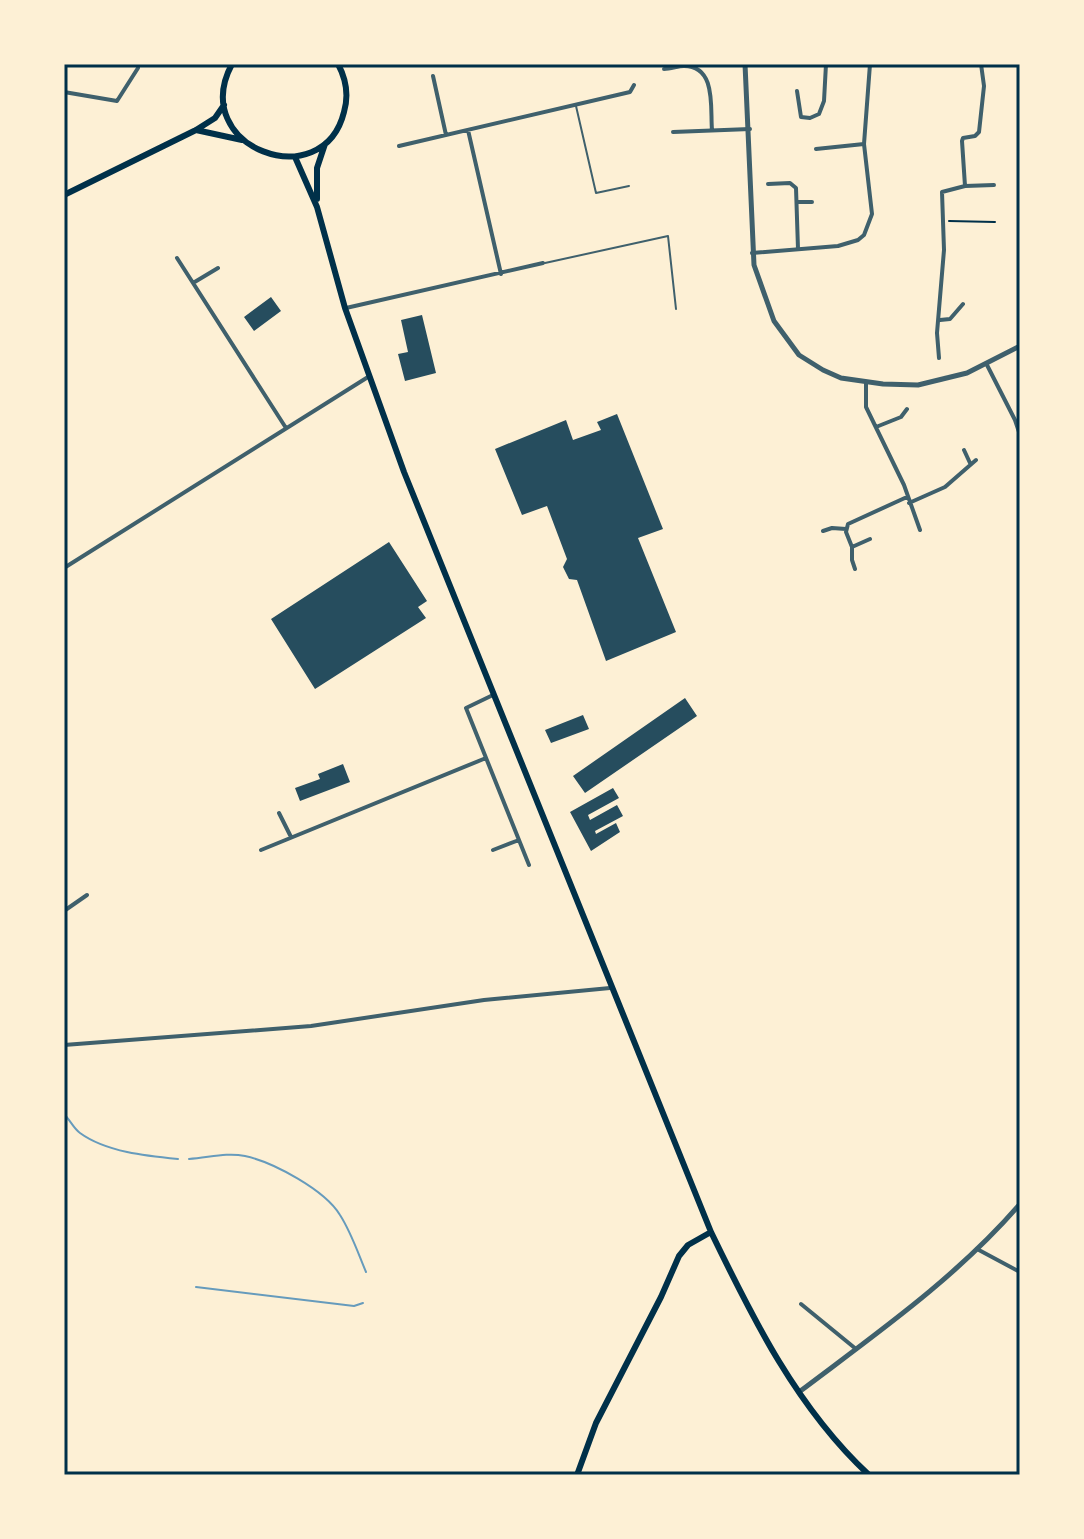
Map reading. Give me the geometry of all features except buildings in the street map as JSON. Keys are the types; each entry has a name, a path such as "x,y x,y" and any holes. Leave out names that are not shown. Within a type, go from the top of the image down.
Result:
{"main road":[{"path":"232,64 224,86 224,105 233,130 255,150 269,155 295,157 312,151 337,130 347,102 338,64"},
{"path":"342,72 347,64"},
{"path":"64,195 196,130 215,118 224,105"},
{"path":"196,130 242,140"},
{"path":"317,207 317,168 327,141"},
{"path":"295,157 317,207 368,377 610,988 711,1232 762,1335 799,1392 834,1438 869,1475"},
{"path":"577,1475 596,1423 679,1256 691,1243 711,1232"}],"street":[{"path":"745,64 750,129 752,253 765,301 792,348 823,370 841,378 909,385 933,383 987,365 1020,346"},
{"path":"797,91 801,117 810,118 819,114 824,101 826,64"},
{"path":"752,253 849,244 864,235 872,214 864,144 870,64"},
{"path":"965,186 962,141 964,137 977,135 980,129 984,86 981,64"},
{"path":"664,69 684,65 701,73 709,82 712,130"},
{"path":"64,92 116,101 138,68"},
{"path":"433,76 446,135"},
{"path":"399,146 630,92 634,85"},
{"path":"673,132 750,129"},
{"path":"468,130 501,274"},
{"path":"679,132 679,142"},
{"path":"816,149 864,144"},
{"path":"768,184 793,185 797,202 798,249"},
{"path":"939,358 937,333 944,250 942,192 965,186 994,185"},
{"path":"797,202 812,202"},
{"path":"177,258 286,428"},
{"path":"345,308 543,263"},
{"path":"193,283 218,268"},
{"path":"940,320 950,319 963,304"},
{"path":"987,365 1018,423 1020,435"},
{"path":"64,568 368,377"},
{"path":"866,382 865,404 920,530"},
{"path":"876,427 901,417 907,409"},
{"path":"823,531 846,529 858,518 945,487 973,462 964,450"},
{"path":"846,529 855,569"},
{"path":"852,547 870,539"},
{"path":"493,695 466,708 529,865"},
{"path":"261,850 486,758"},
{"path":"279,813 291,837"},
{"path":"493,850 519,840"},
{"path":"64,911 87,895"},
{"path":"64,1045 311,1026 484,1000 610,988"},
{"path":"799,1392 882,1332 941,1283 1020,1204"},
{"path":"977,1249 1020,1272"},
{"path":"801,1304 856,1349"}],"lane":[{"path":"576,105 596,193 629,186"},
{"path":"543,263 668,236 676,309"}],"path":[{"path":"943,222 995,222"}],"waterway":[{"path":"64,1114 78,1131 102,1145 178,1159"},
{"path":"189,1159 245,1156 297,1178 323,1196 340,1215 366,1272"},
{"path":"196,1287 354,1306 363,1303"}]}
